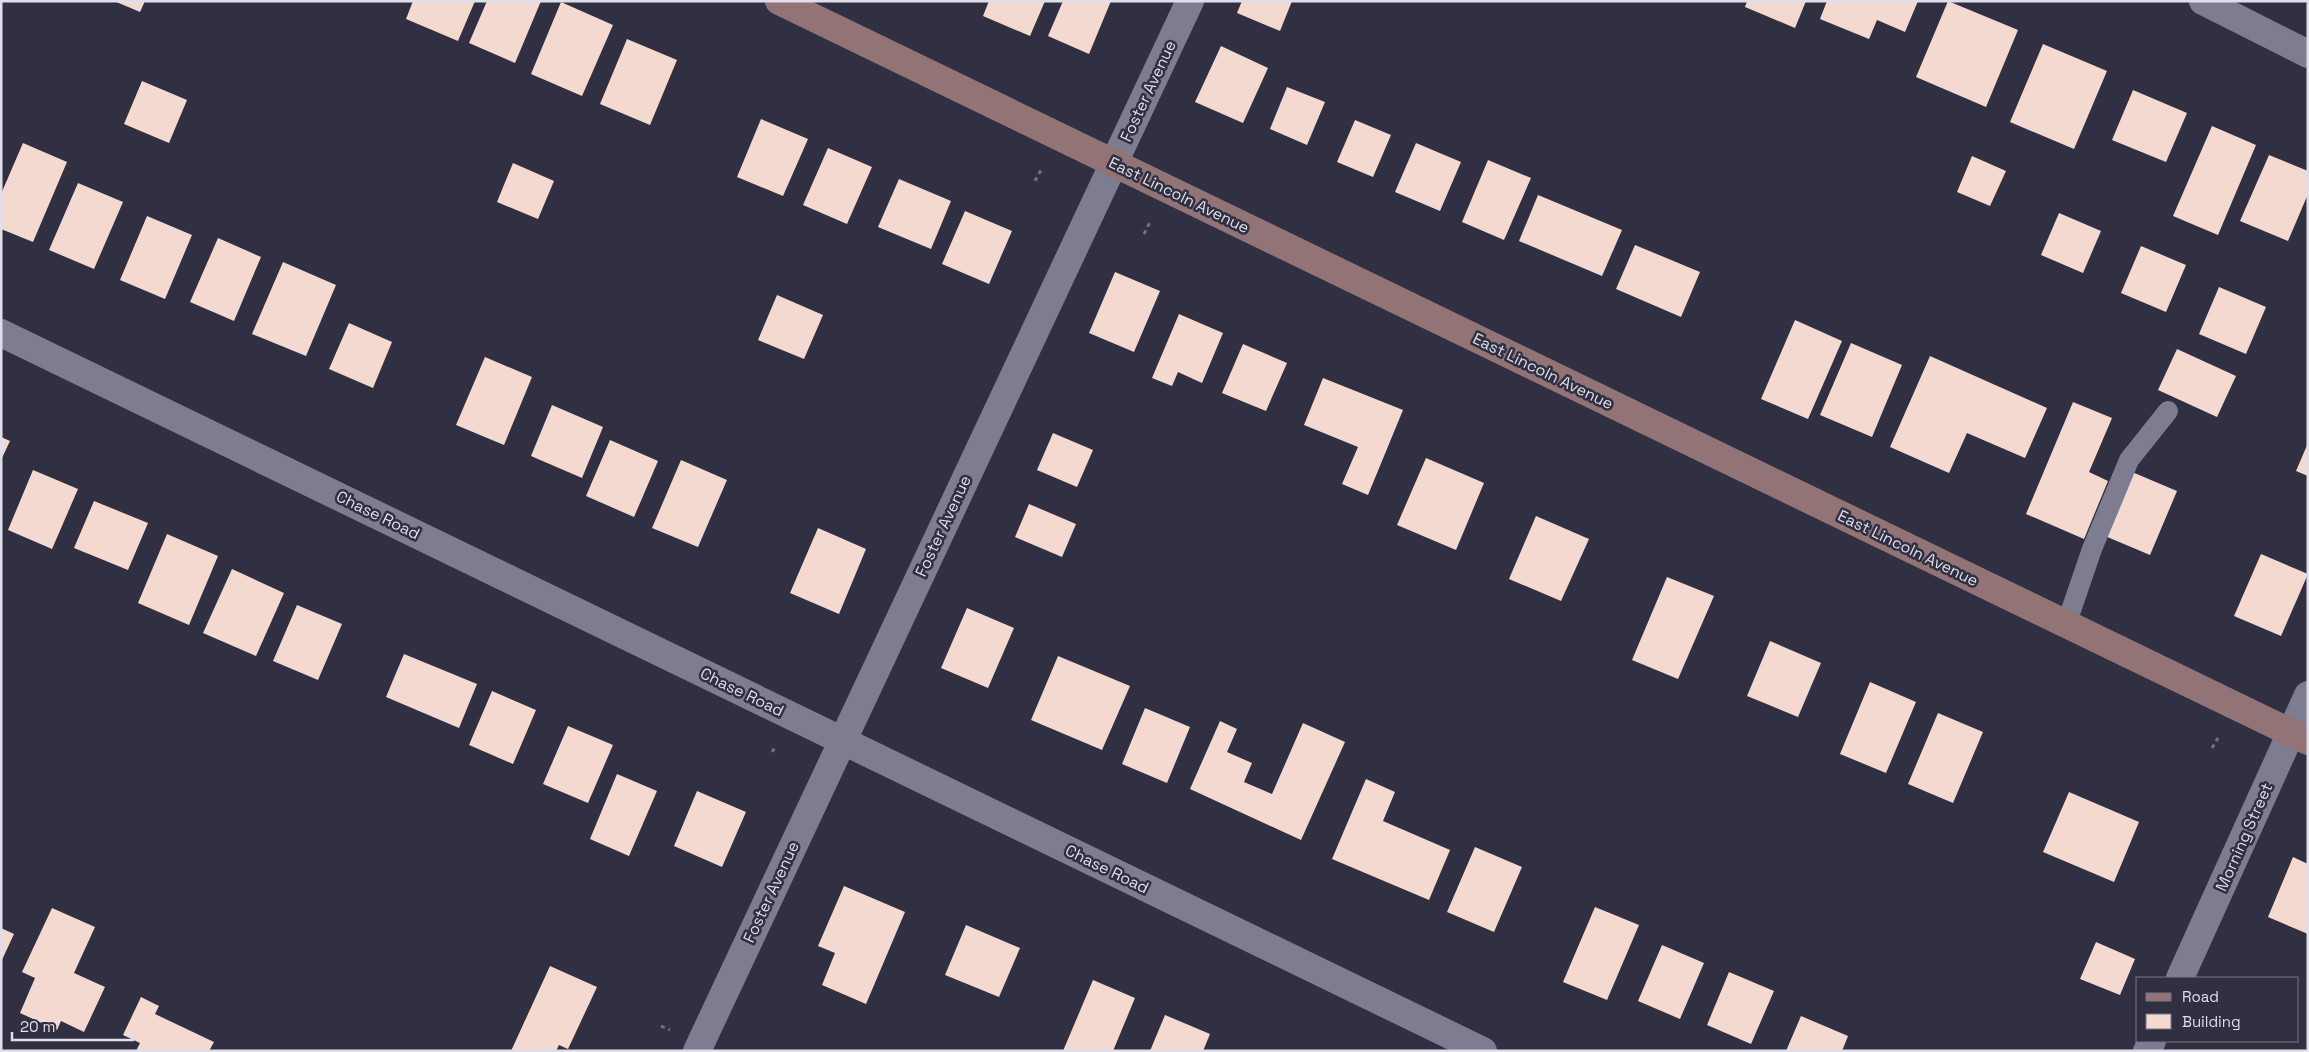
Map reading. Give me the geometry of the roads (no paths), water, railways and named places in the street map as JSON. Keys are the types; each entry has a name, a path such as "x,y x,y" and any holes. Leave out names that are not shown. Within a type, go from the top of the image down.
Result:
{"main road":[{"name":"East Lincoln Avenue","path":"779,1 2299,737"}],"street":[{"name":"Foster Avenue","path":"698,1051 842,740 1190,1"},
{"path":"2203,1 2308,54"},
{"name":"Chase Road","path":"1,333 1483,1051"},
{"name":"Morning Street","path":"2180,977 2299,737 2308,695"}],"lane":[{"path":"2066,625 2092,550 2129,460 2168,411"}]}
